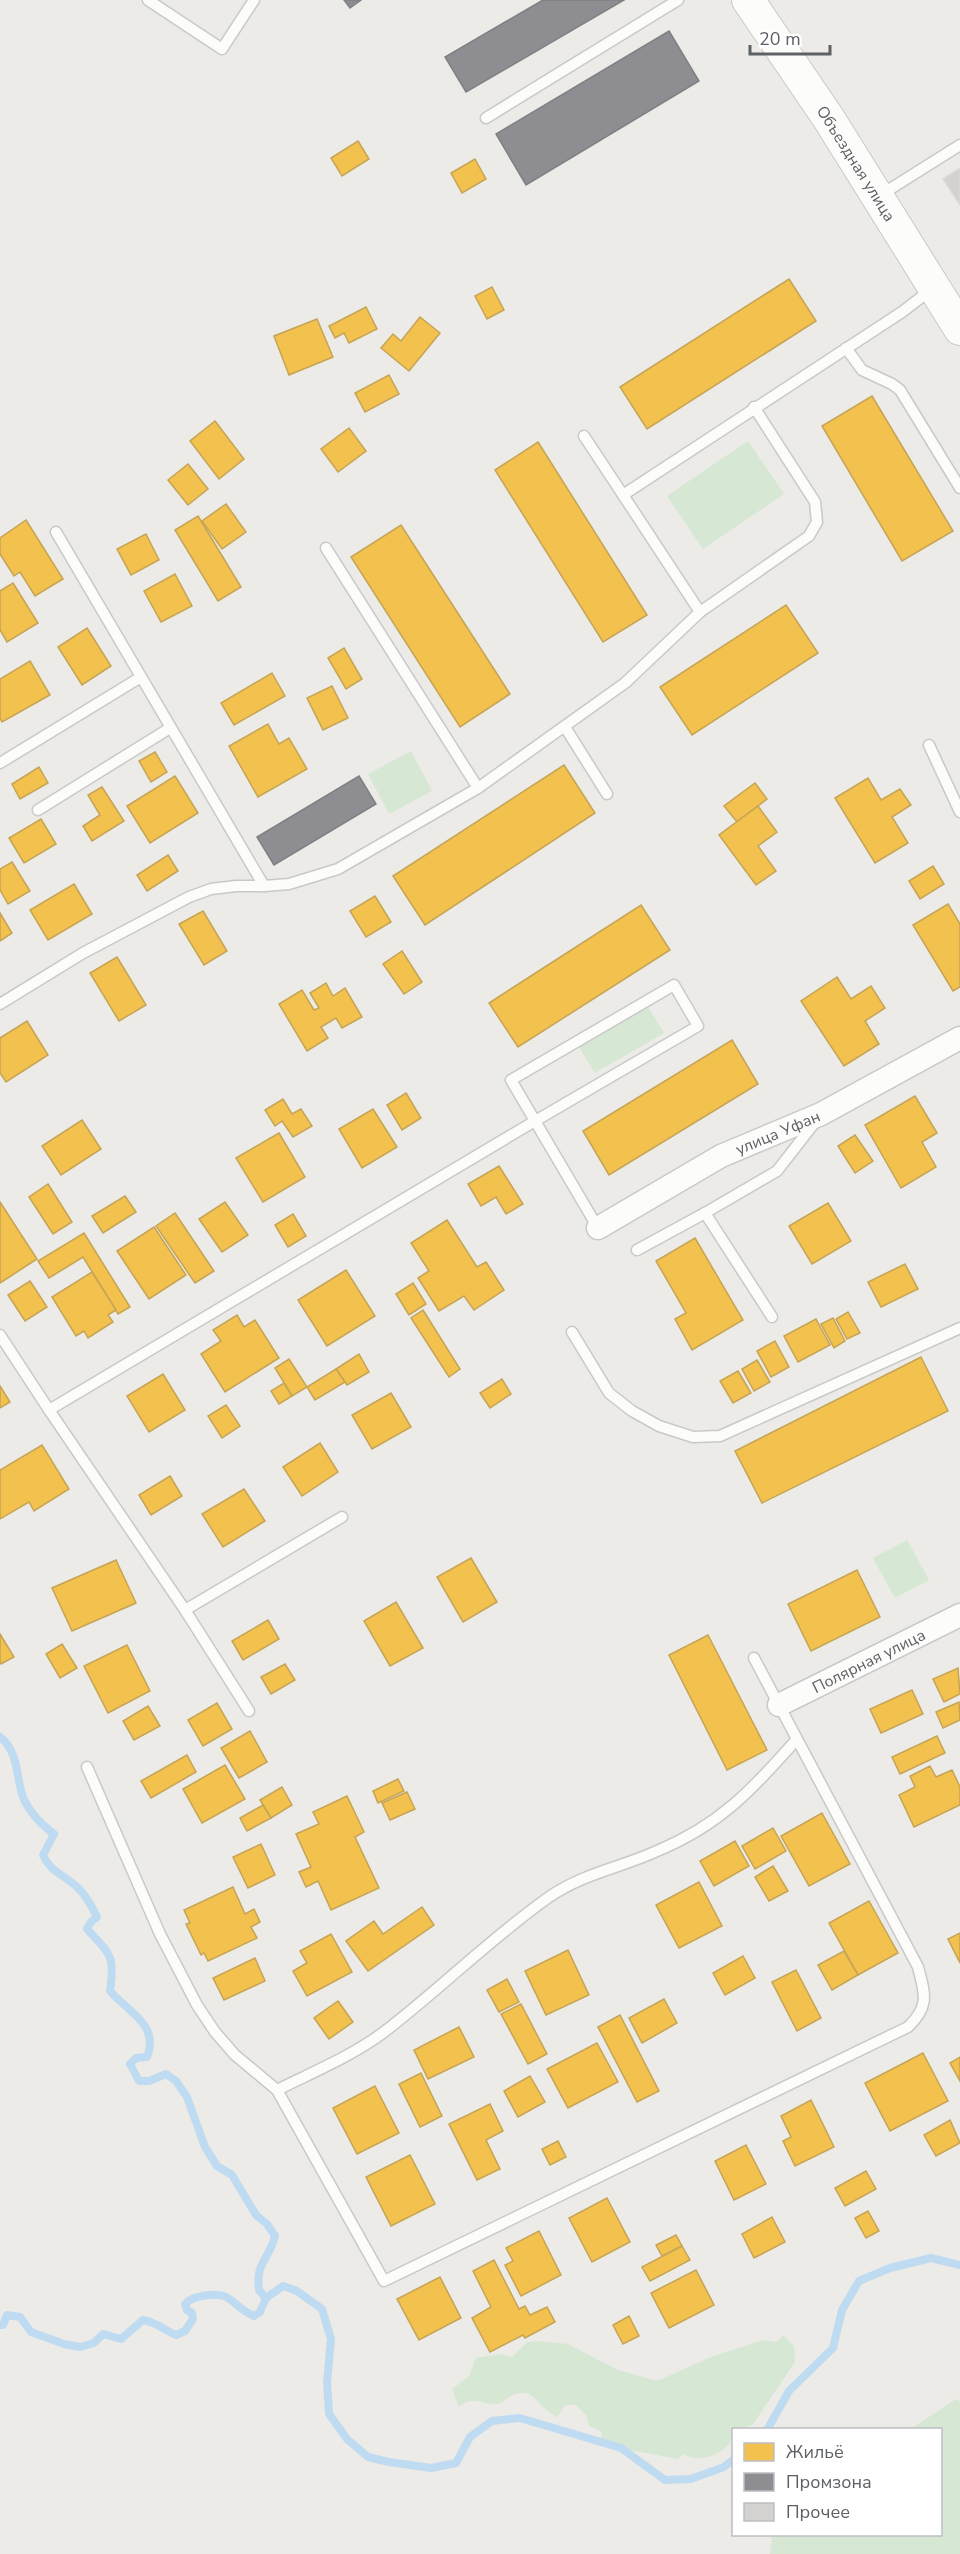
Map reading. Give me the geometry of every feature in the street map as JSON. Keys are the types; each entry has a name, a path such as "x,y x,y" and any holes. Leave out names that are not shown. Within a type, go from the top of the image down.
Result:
{"main road":[{"name":"Объездная улица","path":"748,0 879,196 947,305"}],"street":[{"name":"улица Уфан","path":"598,1228 721,1156 821,1114 960,1038"},
{"name":"Полярная улица","path":"779,1706 960,1615"}],"lane":[{"path":"148,0 222,49 254,0"},
{"path":"486,118 678,0"},
{"path":"879,196 960,145"},
{"path":"623,495 902,312 947,305"},
{"path":"846,348 862,370 900,390 960,488"},
{"path":"0,1004 83,953 189,897 211,889 289,884 338,869 478,788 625,682 700,612 809,536 816,522 815,502 754,407"},
{"path":"584,436 700,612"},
{"path":"56,532 264,886"},
{"path":"326,548 478,788"},
{"path":"0,763 141,677"},
{"path":"565,727 607,794"},
{"path":"38,810 170,728"},
{"path":"929,746 960,812"},
{"path":"49,1410 535,1121 698,1026 674,985 511,1080 535,1121 598,1228"},
{"path":"637,1250 777,1171 821,1114"},
{"path":"705,1213 772,1317"},
{"path":"572,1332 609,1393 632,1411 659,1426 693,1437 720,1436 960,1328"},
{"path":"0,1335 185,1610 249,1711"},
{"path":"185,1610 342,1517"},
{"path":"87,1767 160,1934 197,2005 215,2032 235,2055 277,2090 384,2281 908,2027 919,2017 925,2003 918,1967 754,1658"},
{"path":"277,2090 347,2056 383,2032 508,1928 575,1880 655,1852 687,1838 725,1814 751,1791 797,1739"}],"green space":[{"path":"748,441 784,494 703,549 667,496"},
{"path":"411,751 432,791 389,814 368,774"},
{"path":"648,1007 664,1033 595,1073 579,1047"},
{"path":"907,1540 929,1580 895,1598 873,1558"},
{"path":"783,2335 794,2346 795,2362 753,2424 744,2428 732,2428 732,2438 728,2445 715,2455 707,2457 690,2457 683,2454 678,2459 613,2447 602,2441 601,2431 589,2426 586,2415 576,2405 565,2405 557,2417 548,2412 528,2393 518,2393 499,2404 470,2401 459,2407 452,2389 469,2376 476,2358 500,2354 512,2357 527,2342 568,2344 618,2370 657,2381 711,2357 763,2340 777,2342"},
{"path":"956,2399 960,2401 960,2554 770,2554 772,2536 942,2536 942,2428 912,2428"}],"building: Жильё":[{"path":"358,141 369,159 342,176 331,158"},
{"path":"475,159 486,179 462,193 451,173"},
{"path":"789,279 816,321 647,429 620,387"},
{"path":"492,287 504,310 487,319 475,296"},
{"path":"366,307 377,329 349,343 344,333 335,338 329,326"},
{"path":"420,317 440,333 409,371 381,348 393,334 401,341"},
{"path":"317,319 333,357 289,375 274,336"},
{"path":"389,375 399,394 365,412 355,393"},
{"path":"872,396 953,531 902,561 822,426"},
{"path":"215,421 244,459 219,479 190,441"},
{"path":"349,428 366,451 338,472 321,449"},
{"path":"538,442 647,615 603,642 495,470"},
{"path":"188,464 208,489 188,505 168,480"},
{"path":"226,504 246,532 222,549 202,521"},
{"path":"198,516 241,587 218,601 175,530"},
{"path":"26,520 63,579 35,596 20,572 14,576 0,554 0,538"},
{"path":"401,525 510,694 460,727 351,557"},
{"path":"146,534 159,560 131,575 117,549"},
{"path":"175,574 192,606 161,622 144,591"},
{"path":"13,583 38,623 7,642 0,630 0,591"},
{"path":"786,605 818,653 692,735 660,687"},
{"path":"87,628 111,666 82,685 58,647"},
{"path":"344,648 362,679 346,689 328,658"},
{"path":"30,661 50,695 2,722 0,718 0,679"},
{"path":"272,673 285,696 234,725 221,703"},
{"path":"332,686 348,718 323,730 307,698"},
{"path":"268,724 279,744 289,738 307,769 258,797 229,746"},
{"path":"155,752 167,772 151,782 139,761"},
{"path":"564,765 595,813 425,925 393,876"},
{"path":"39,767 48,783 20,799 12,784"},
{"path":"175,776 198,813 150,843 127,806"},
{"path":"868,778 881,800 900,789 911,805 892,817 908,843 875,863 835,798"},
{"path":"755,783 767,799 737,822 724,806"},
{"path":"102,787 124,821 92,841 83,826 100,815 88,795"},
{"path":"758,806 777,832 758,846 776,871 756,885 719,835"},
{"path":"41,819 56,844 24,863 9,838"},
{"path":"168,855 178,871 147,891 137,875"},
{"path":"12,862 30,891 8,904 0,890 0,869"},
{"path":"933,866 944,884 920,899 909,881"},
{"path":"74,884 92,914 48,940 30,910"},
{"path":"375,896 391,922 366,937 350,911"},
{"path":"948,904 960,924 960,987 953,991 913,925"},
{"path":"641,905 670,950 518,1047 489,1003"},
{"path":"203,911 227,951 204,965 179,924"},
{"path":"0,913 12,933 0,941"},
{"path":"402,951 422,982 404,994 383,964"},
{"path":"117,957 146,1005 119,1021 90,973"},
{"path":"837,977 851,999 871,986 885,1008 865,1021 879,1044 844,1066 801,1001"},
{"path":"326,983 333,996 345,988 362,1017 342,1028 336,1018 321,1027 328,1038 307,1051 279,1004 302,990 314,1010 319,1008 310,993"},
{"path":"27,1021 48,1055 6,1082 0,1073 0,1038"},
{"path":"732,1040 758,1084 609,1175 583,1131"},
{"path":"406,1093 421,1118 402,1130 387,1105"},
{"path":"915,1096 937,1133 922,1142 936,1167 901,1188 865,1125"},
{"path":"283,1099 292,1114 301,1109 312,1126 293,1137 282,1121 275,1126 265,1110"},
{"path":"373,1109 397,1147 362,1168 339,1129"},
{"path":"82,1120 101,1149 61,1175 42,1146"},
{"path":"279,1133 305,1177 263,1202 236,1158"},
{"path":"855,1135 873,1161 855,1173 838,1146"},
{"path":"499,1166 523,1204 506,1214 496,1197 481,1206 468,1184"},
{"path":"48,1184 72,1222 53,1234 29,1197"},
{"path":"125,1196 136,1212 103,1233 92,1216"},
{"path":"0,1202 37,1259 0,1283"},
{"path":"225,1202 248,1235 222,1252 199,1219"},
{"path":"828,1203 851,1241 812,1264 789,1226"},
{"path":"175,1213 214,1271 195,1283 156,1226"},
{"path":"293,1214 306,1236 288,1247 275,1225"},
{"path":"447,1220 477,1267 486,1262 504,1290 474,1310 464,1296 439,1311 418,1278 429,1271 411,1243"},
{"path":"154,1227 186,1275 149,1299 117,1251"},
{"path":"84,1233 130,1307 118,1314 83,1257 49,1278 38,1261"},
{"path":"695,1238 743,1320 692,1350 675,1319 686,1313 656,1261"},
{"path":"905,1264 918,1289 881,1307 868,1282"},
{"path":"346,1270 375,1316 327,1346 298,1300"},
{"path":"92,1272 116,1310 108,1315 113,1322 88,1338 84,1331 76,1336 52,1297"},
{"path":"30,1281 47,1307 25,1321 8,1295"},
{"path":"413,1283 426,1304 409,1315 396,1294"},
{"path":"423,1310 460,1369 449,1377 411,1318"},
{"path":"848,1312 860,1333 847,1339 836,1319"},
{"path":"237,1315 244,1327 255,1320 279,1358 225,1392 201,1354 221,1341 213,1330"},
{"path":"833,1318 845,1341 834,1348 821,1324"},
{"path":"816,1319 830,1345 798,1362 784,1336"},
{"path":"775,1341 789,1367 771,1377 757,1351"},
{"path":"359,1354 369,1372 347,1385 336,1369"},
{"path":"921,1357 948,1411 762,1503 735,1451"},
{"path":"289,1359 307,1387 292,1396 275,1368"},
{"path":"757,1360 770,1382 754,1391 742,1369"},
{"path":"336,1369 345,1382 315,1400 307,1387"},
{"path":"738,1371 751,1393 733,1403 720,1381"},
{"path":"163,1374 185,1410 149,1432 127,1396"},
{"path":"502,1379 511,1394 490,1408 480,1393"},
{"path":"284,1383 292,1396 279,1404 271,1391"},
{"path":"0,1386 10,1402 0,1408"},
{"path":"391,1393 411,1427 372,1449 352,1415"},
{"path":"226,1405 240,1426 222,1438 208,1416"},
{"path":"320,1443 338,1472 302,1496 283,1467"},
{"path":"42,1445 69,1489 34,1511 29,1502 0,1519 0,1470"},
{"path":"170,1476 182,1496 151,1515 139,1495"},
{"path":"244,1489 265,1521 223,1547 202,1514"},
{"path":"471,1558 497,1602 463,1622 437,1577"},
{"path":"116,1560 136,1603 72,1631 52,1588"},
{"path":"857,1570 880,1617 811,1651 788,1604"},
{"path":"396,1602 423,1648 390,1666 364,1621"},
{"path":"268,1620 279,1639 243,1660 232,1641"},
{"path":"0,1634 14,1657 1,1664 0,1662"},
{"path":"708,1635 767,1750 727,1770 669,1655"},
{"path":"62,1644 77,1668 60,1678 46,1654"},
{"path":"127,1645 150,1691 108,1713 84,1666"},
{"path":"285,1664 295,1680 271,1694 261,1677"},
{"path":"958,1668 960,1694 944,1702 933,1679"},
{"path":"912,1690 923,1714 881,1733 870,1709"},
{"path":"959,1702 960,1720 943,1728 936,1712"},
{"path":"217,1703 232,1729 203,1746 188,1720"},
{"path":"148,1706 160,1726 134,1740 123,1721"},
{"path":"250,1731 267,1762 239,1778 221,1748"},
{"path":"937,1736 945,1753 900,1774 892,1757"},
{"path":"187,1755 196,1772 151,1798 141,1781"},
{"path":"225,1765 245,1799 202,1823 183,1789"},
{"path":"930,1766 936,1777 952,1770 960,1787 960,1805 914,1827 899,1795 915,1787 910,1776"},
{"path":"398,1779 404,1791 378,1803 373,1791"},
{"path":"282,1787 292,1805 271,1818 260,1800"},
{"path":"407,1792 415,1809 390,1820 382,1803"},
{"path":"347,1796 364,1832 355,1837 379,1888 331,1910 318,1881 306,1887 299,1872 311,1867 296,1834 319,1824 313,1812"},
{"path":"263,1805 271,1818 247,1831 240,1818"},
{"path":"822,1813 850,1864 809,1886 781,1836"},
{"path":"773,1828 786,1851 755,1869 742,1846"},
{"path":"735,1841 749,1866 714,1886 700,1861"},
{"path":"261,1844 275,1875 248,1888 233,1857"},
{"path":"773,1866 788,1891 769,1901 755,1877"},
{"path":"699,1882 722,1926 679,1948 656,1905"},
{"path":"233,1887 245,1914 254,1909 260,1922 251,1927 257,1938 208,1961 204,1953 201,1955 186,1924 190,1923 184,1910"},
{"path":"869,1901 898,1953 858,1975 829,1923"},
{"path":"422,1907 434,1925 368,1971 346,1941 374,1921 383,1934"},
{"path":"960,1933 960,1963 948,1939"},
{"path":"331,1934 352,1972 307,1996 293,1971 307,1963 300,1951"},
{"path":"568,1950 589,1995 546,2015 525,1971"},
{"path":"844,1951 858,1975 832,1990 818,1965"},
{"path":"743,1956 755,1978 725,1995 713,1973"},
{"path":"255,1958 265,1981 224,2000 213,1978"},
{"path":"796,1970 821,2018 797,2031 772,1982"},
{"path":"507,1979 519,2002 499,2012 487,1990"},
{"path":"664,1999 677,2023 642,2043 629,2018"},
{"path":"338,2001 353,2022 329,2039 314,2018"},
{"path":"521,2004 547,2054 528,2064 501,2014"},
{"path":"620,2015 659,2091 637,2102 598,2027"},
{"path":"459,2027 474,2057 428,2079 414,2050"},
{"path":"597,2043 618,2082 568,2108 547,2069"},
{"path":"923,2053 948,2101 890,2131 865,2083"},
{"path":"960,2057 960,2081 950,2063"},
{"path":"421,2073 442,2116 420,2127 399,2084"},
{"path":"530,2076 545,2102 518,2117 504,2091"},
{"path":"375,2086 399,2133 357,2154 333,2108"},
{"path":"811,2100 834,2147 795,2166 783,2141 791,2137 781,2116"},
{"path":"490,2104 503,2131 486,2140 500,2169 477,2180 449,2124"},
{"path":"950,2120 960,2143 936,2156 924,2135"},
{"path":"558,2141 566,2157 550,2165 542,2149"},
{"path":"746,2145 766,2184 734,2200 715,2161"},
{"path":"410,2155 435,2204 391,2226 366,2177"},
{"path":"866,2171 876,2189 845,2206 835,2188"},
{"path":"607,2198 630,2242 592,2262 569,2218"},
{"path":"868,2211 879,2231 866,2238 855,2218"},
{"path":"772,2217 785,2242 754,2258 742,2234"},
{"path":"539,2231 561,2275 521,2296 505,2265 513,2261 506,2248"},
{"path":"676,2235 682,2246 662,2256 656,2245"},
{"path":"682,2246 690,2260 650,2281 642,2267"},
{"path":"494,2260 519,2309 525,2306 530,2315 547,2307 555,2322 525,2338 523,2335 490,2352 472,2318 491,2307 473,2271"},
{"path":"696,2270 714,2305 669,2328 651,2293"},
{"path":"440,2277 461,2318 419,2340 397,2299"},
{"path":"629,2316 639,2336 623,2344 613,2325"}],"building: Промзона":[{"path":"344,0 361,0 350,8"},
{"path":"543,0 624,0 466,92 445,57"},
{"path":"669,31 699,81 526,185 496,134"},
{"path":"359,776 376,804 274,865 257,837"}],"building: Прочее":[{"path":"960,168 960,205 943,179"}],"waterway":[{"path":"0,1737 10,1749 16,1763 22,1794 27,1806 54,1834 43,1855 46,1861 81,1891 97,1917 87,1929 109,1956 112,1970 110,1991 146,2028 150,2046 147,2057 136,2058 130,2064 139,2081 149,2081 166,2074 176,2081 187,2097 205,2147 217,2166 232,2175 256,2215 267,2224 275,2236 259,2274 259,2290 266,2298"},
{"path":"768,2428 789,2391 833,2348 842,2310 859,2281 890,2268 931,2258 960,2265"},
{"path":"0,2325 3,2325 7,2315 20,2317 31,2332 64,2344 80,2347 94,2343 103,2334 121,2339 143,2320 176,2335 185,2331 193,2319 192,2313 187,2310 185,2304 191,2299 220,2295 254,2316 260,2312 266,2298 283,2286 297,2291 322,2309 331,2339 327,2382 329,2414 347,2439 368,2457 431,2468 456,2463 470,2437 492,2421 520,2418 621,2448 665,2480 691,2479 724,2467 732,2461"}]}
